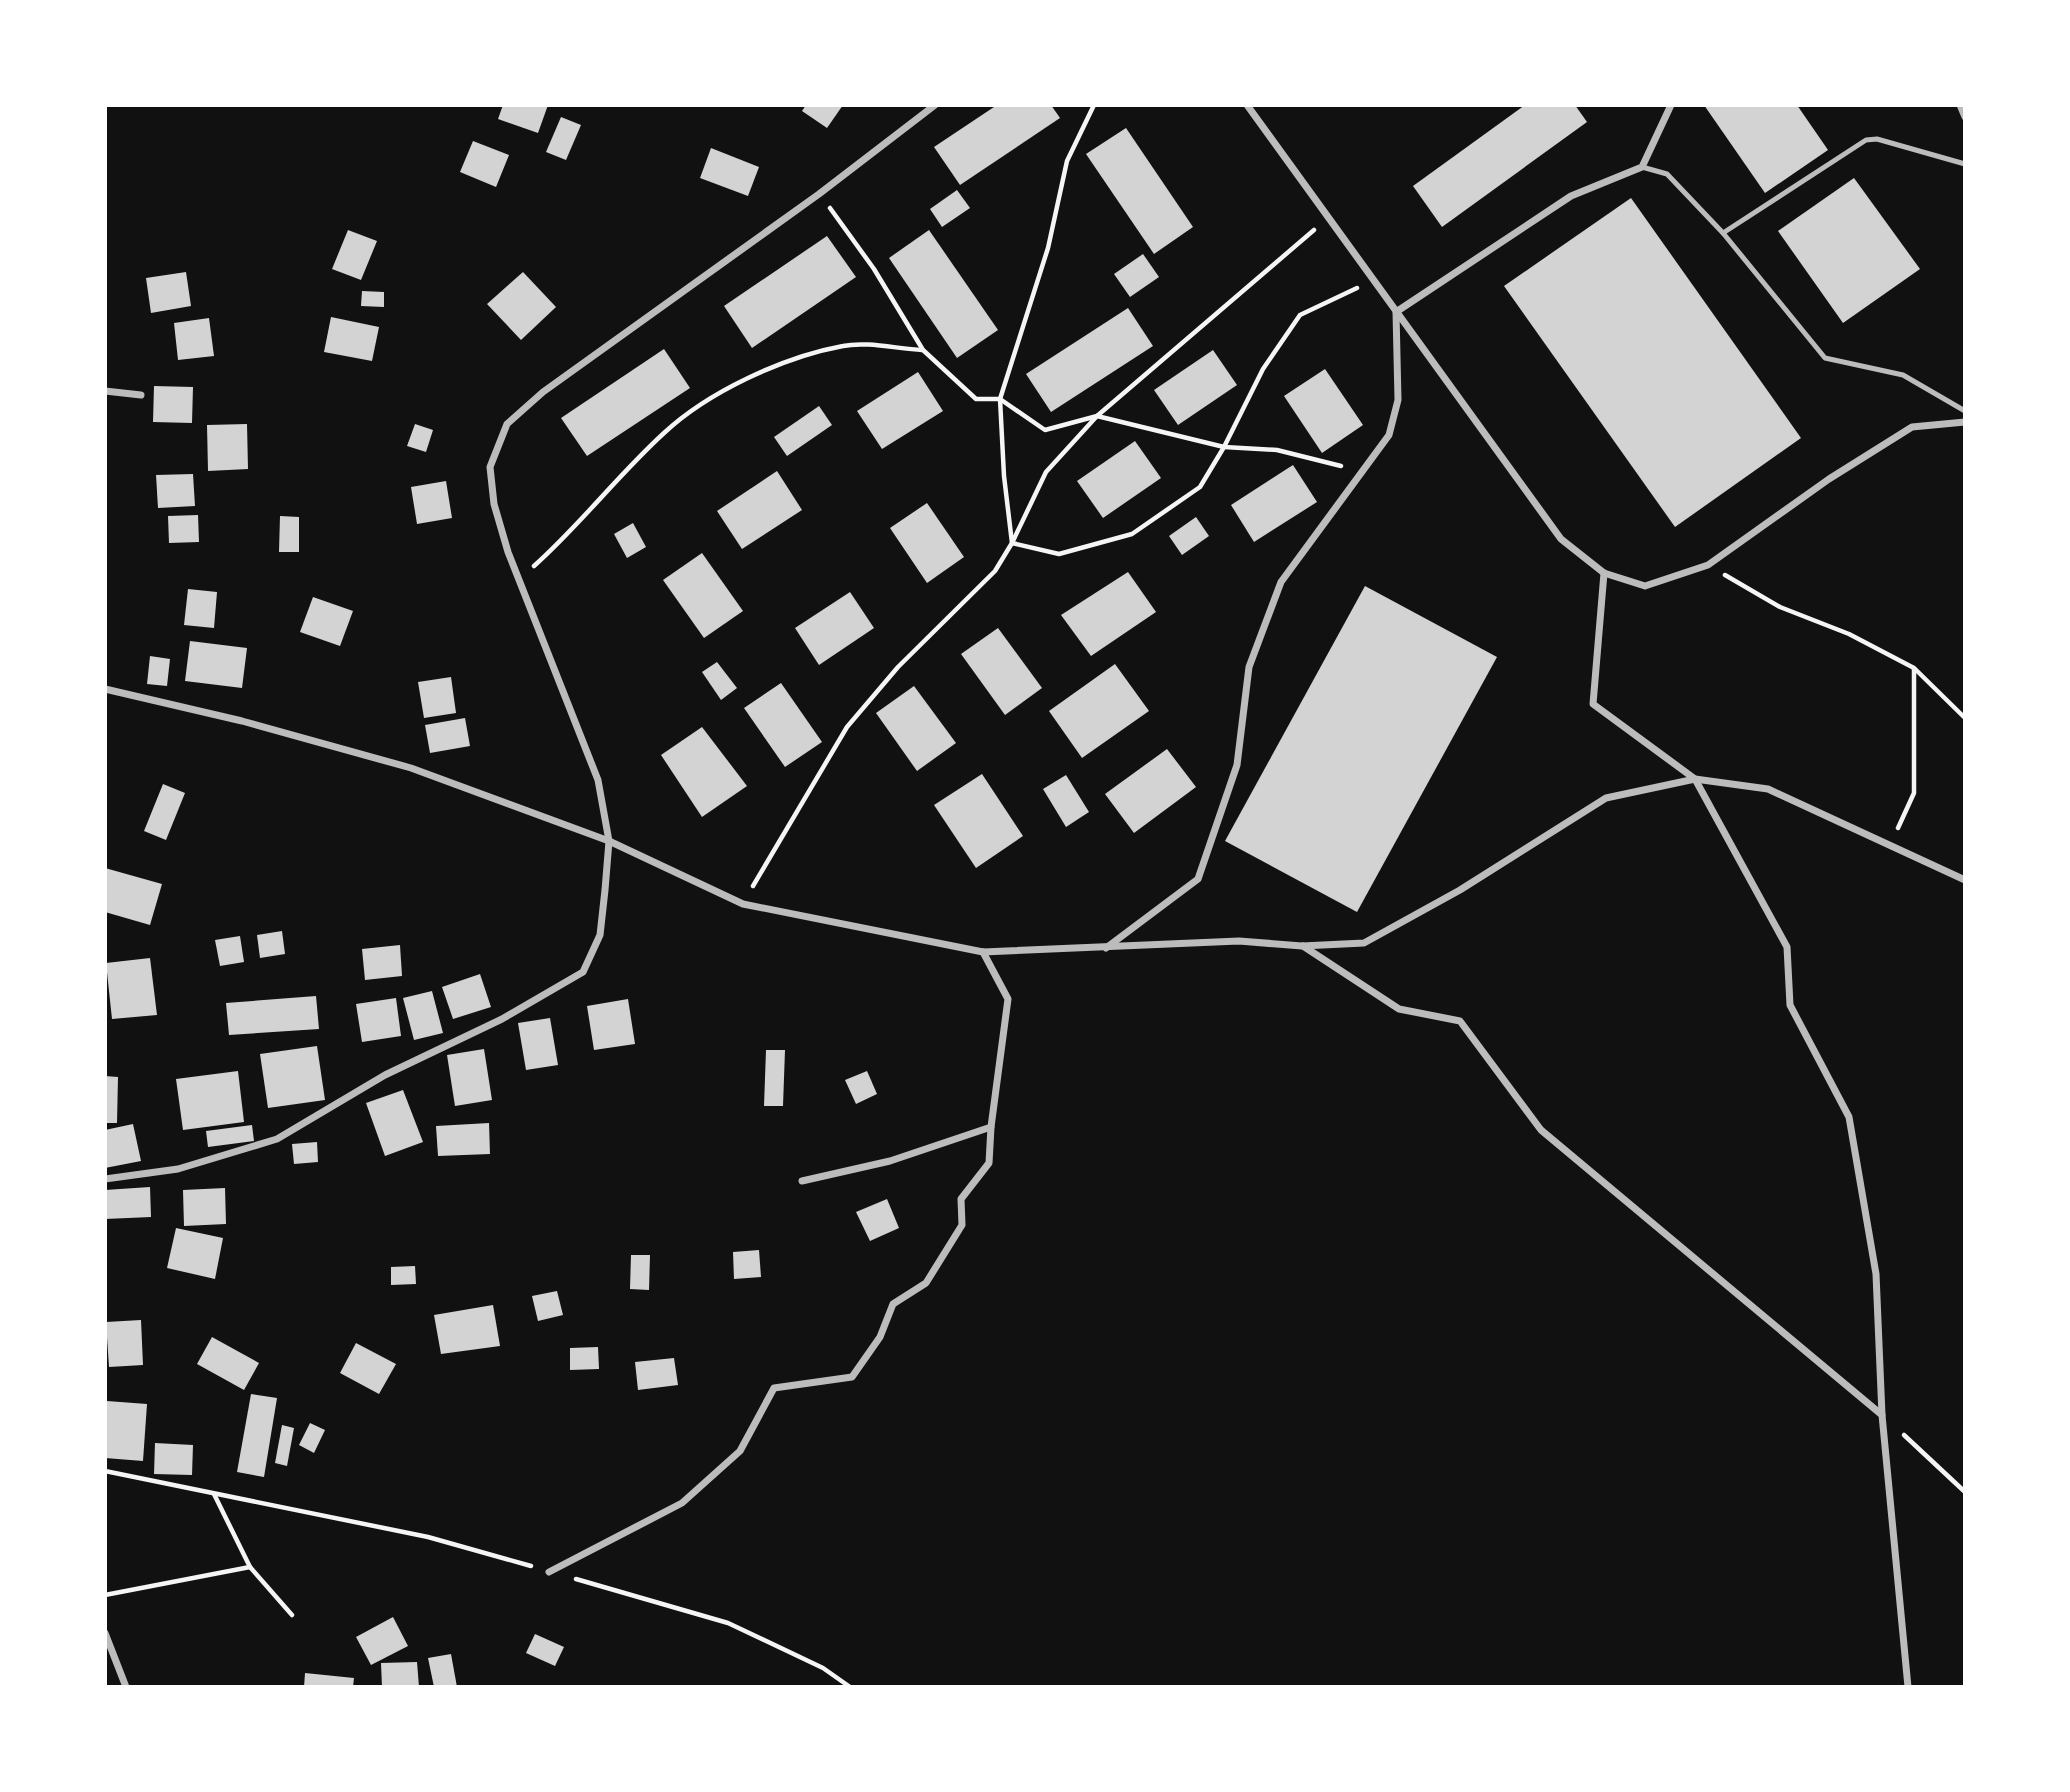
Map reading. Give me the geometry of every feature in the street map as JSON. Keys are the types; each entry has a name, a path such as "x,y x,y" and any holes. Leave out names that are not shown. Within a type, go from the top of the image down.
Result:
{"street":[{"path":"105,1179 178,1170 277,1139 385,1075 502,1019 583,972 600,935 609,841 598,780 508,552 494,504 490,467 507,424 543,392 819,194 935,105"},
{"path":"1247,105 1560,539 1604,573 1645,586 1708,565 1829,479 1912,427 1965,422"},
{"path":"1396,312 1571,196 1642,167 1671,105"},
{"path":"1960,105 1965,117"},
{"path":"1105,949 1198,879 1237,765 1250,667 1281,582 1389,435 1398,400 1396,312"},
{"path":"105,391 141,395"},
{"path":"1604,573 1593,704 1695,779 1787,947 1790,1005 1849,1117 1876,1274 1882,1415 1908,1687"},
{"path":"105,689 242,720 411,768 609,841 743,904 983,952 1105,949 1239,941 1302,946 1364,943 1460,890 1606,798 1695,779 1768,789 1890,843 1965,880"},
{"path":"1302,946 1399,1009 1460,1021 1541,1130 1882,1415"},
{"path":"549,1572 682,1503 740,1451 774,1388 852,1377 880,1337 893,1304 926,1283 962,1225 961,1199 989,1163 991,1127 1008,999 983,952"},
{"path":"802,1181 890,1161 991,1127"},
{"path":"105,1633 126,1687"}],"lane":[{"path":"1723,233 1866,140 1877,138 1965,164"},
{"path":"1642,167 1667,174 1723,233 1825,358 1903,375 1965,411"}],"path":[{"path":"1012,543 1004,476 1000,399 1048,248 1067,161 1094,105"},
{"path":"819,194 874,270 923,351 976,399 1000,399 1045,430 1097,416 1224,447 1277,450 1339,467 1379,448"},
{"path":"743,904 846,727 898,667 995,571 1012,543 1046,472 1097,416 1328,218"},
{"path":"1012,543 1059,554 1132,534 1200,487 1224,447 1263,369 1300,315 1373,280"},
{"path":"520,579 568,536 665,431 747,376 844,345 923,351"},
{"path":"1708,565 1780,607 1849,634 1914,668 1965,718"},
{"path":"1890,843 1914,793 1914,668"},
{"path":"1882,1415 1965,1492"},
{"path":"105,1471 428,1537 728,1623 823,1668 850,1687"},
{"path":"213,1493 250,1567 292,1615"},
{"path":"105,1595 250,1567"}],"building":[{"path":"503,105 548,105 538,133 498,119"},
{"path":"806,105 843,105 827,128 802,111"},
{"path":"997,105 1051,105 1060,118 960,185 934,147"},
{"path":"1525,105 1575,105 1587,122 1442,227 1413,186"},
{"path":"1704,105 1797,105 1828,150 1765,193"},
{"path":"561,117 581,125 566,160 546,152"},
{"path":"1126,128 1193,227 1154,254 1086,154"},
{"path":"473,141 509,155 496,187 460,172"},
{"path":"711,148 759,167 748,196 700,178"},
{"path":"1854,178 1920,269 1843,323 1778,231"},
{"path":"957,190 970,208 942,227 930,209"},
{"path":"1631,198 1801,438 1675,527 1504,286"},
{"path":"348,230 377,241 361,280 332,269"},
{"path":"929,230 998,330 957,358 889,258"},
{"path":"827,236 856,277 752,348 724,306"},
{"path":"1143,254 1159,277 1130,297 1114,274"},
{"path":"186,272 191,306 151,313 146,278"},
{"path":"523,272 556,307 521,340 487,304"},
{"path":"362,291 384,292 384,307 361,306"},
{"path":"1128,308 1153,346 1051,412 1026,374"},
{"path":"331,317 379,327 372,361 324,352"},
{"path":"209,318 214,356 178,360 174,323"},
{"path":"664,349 690,388 587,456 561,418"},
{"path":"1213,350 1237,385 1178,425 1154,390"},
{"path":"1325,369 1363,425 1322,453 1284,396"},
{"path":"918,372 943,411 882,449 857,411"},
{"path":"154,386 193,387 192,423 153,422"},
{"path":"819,406 832,425 787,456 774,437"},
{"path":"247,424 248,469 208,471 207,425"},
{"path":"415,424 433,430 426,452 407,446"},
{"path":"1135,441 1161,478 1103,518 1077,481"},
{"path":"1293,465 1317,502 1254,542 1231,505"},
{"path":"777,471 802,510 742,549 717,511"},
{"path":"193,474 195,506 158,508 156,475"},
{"path":"446,481 452,518 417,524 411,487"},
{"path":"927,503 964,557 927,583 890,528"},
{"path":"198,515 199,542 169,543 168,516"},
{"path":"280,516 299,517 299,552 279,552"},
{"path":"1196,517 1209,536 1182,555 1169,536"},
{"path":"633,523 646,547 627,558 614,534"},
{"path":"702,553 743,611 704,638 663,580"},
{"path":"1128,572 1156,612 1091,656 1061,615"},
{"path":"1365,586 1497,657 1357,912 1225,841"},
{"path":"188,589 217,592 214,628 184,625"},
{"path":"850,592 874,628 819,665 795,628"},
{"path":"313,597 353,611 340,646 300,632"},
{"path":"998,628 1042,688 1005,715 961,654"},
{"path":"190,641 247,648 242,688 185,681"},
{"path":"150,656 170,659 167,686 147,684"},
{"path":"717,662 737,688 721,700 702,672"},
{"path":"1115,664 1149,711 1082,758 1049,711"},
{"path":"451,677 456,713 424,718 418,682"},
{"path":"781,683 822,742 785,767 744,708"},
{"path":"914,686 956,743 917,771 876,713"},
{"path":"465,718 470,746 430,753 425,725"},
{"path":"702,727 747,786 702,817 661,755"},
{"path":"1167,749 1196,787 1134,833 1105,794"},
{"path":"982,774 1023,836 976,868 934,805"},
{"path":"1066,775 1089,812 1066,827 1043,789"},
{"path":"163,784 185,793 166,840 144,831"},
{"path":"105,868 162,884 150,925 105,912"},
{"path":"282,931 285,954 260,958 257,935"},
{"path":"240,936 244,962 220,966 215,940"},
{"path":"400,945 402,976 365,980 362,949"},
{"path":"150,958 157,1015 112,1019 106,963"},
{"path":"480,974 491,1007 453,1019 442,987"},
{"path":"432,991 443,1033 414,1040 403,998"},
{"path":"316,996 319,1029 229,1035 226,1003"},
{"path":"396,998 401,1036 362,1042 356,1004"},
{"path":"628,999 635,1044 594,1050 587,1006"},
{"path":"550,1018 558,1065 526,1070 518,1023"},
{"path":"317,1046 325,1100 268,1108 260,1054"},
{"path":"484,1049 492,1100 455,1106 447,1055"},
{"path":"766,1050 785,1050 783,1106 764,1106"},
{"path":"238,1071 244,1122 183,1130 176,1079"},
{"path":"867,1071 877,1094 856,1104 845,1080"},
{"path":"105,1076 118,1077 117,1123 105,1123"},
{"path":"403,1090 423,1142 385,1156 366,1103"},
{"path":"489,1123 490,1154 438,1156 436,1126"},
{"path":"133,1124 141,1161 105,1168 105,1130"},
{"path":"252,1125 254,1141 208,1147 206,1131"},
{"path":"317,1142 318,1162 294,1164 292,1144"},
{"path":"150,1187 151,1217 105,1219 105,1190"},
{"path":"225,1188 226,1224 184,1226 183,1190"},
{"path":"887,1199 899,1228 870,1241 856,1212"},
{"path":"176,1228 223,1238 215,1279 167,1268"},
{"path":"759,1250 761,1277 734,1279 733,1252"},
{"path":"631,1255 650,1255 649,1290 630,1289"},
{"path":"415,1266 416,1284 391,1285 391,1267"},
{"path":"557,1291 563,1315 538,1321 532,1296"},
{"path":"493,1305 500,1346 441,1354 434,1315"},
{"path":"141,1320 143,1365 109,1367 106,1322"},
{"path":"212,1337 259,1363 244,1390 197,1364"},
{"path":"356,1343 396,1364 379,1394 340,1373"},
{"path":"598,1347 599,1369 570,1370 570,1348"},
{"path":"674,1358 678,1385 638,1390 635,1362"},
{"path":"251,1394 277,1398 264,1477 237,1472"},
{"path":"107,1401 147,1404 143,1461 105,1458"},
{"path":"310,1423 325,1430 314,1453 299,1445"},
{"path":"282,1425 294,1428 287,1466 275,1463"},
{"path":"155,1443 193,1445 192,1475 154,1474"},
{"path":"393,1617 408,1646 371,1665 356,1637"},
{"path":"535,1634 564,1647 555,1666 526,1653"},
{"path":"451,1654 457,1687 434,1687 428,1658"},
{"path":"417,1662 419,1687 382,1687 381,1663"},
{"path":"305,1673 354,1678 353,1687 304,1687"}]}
